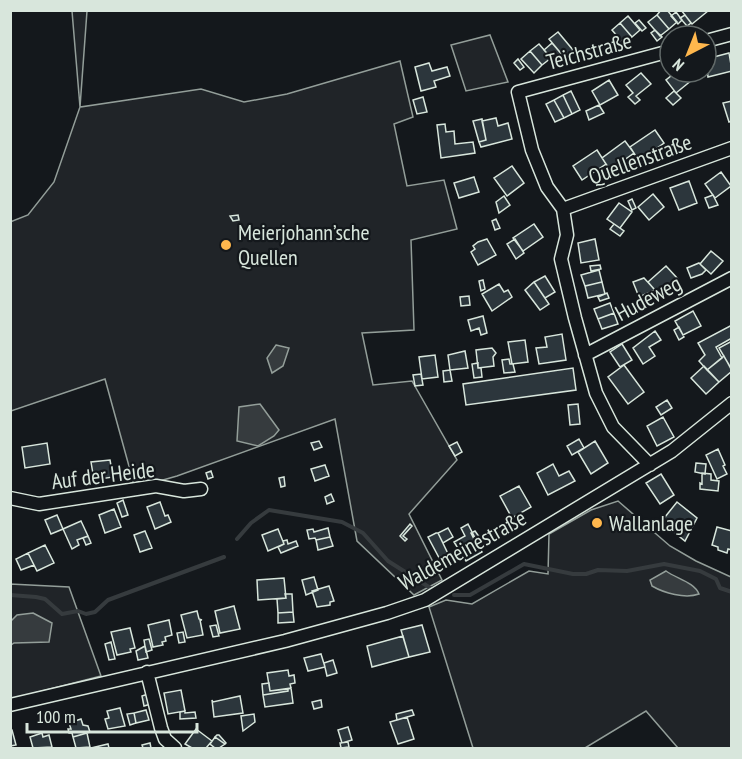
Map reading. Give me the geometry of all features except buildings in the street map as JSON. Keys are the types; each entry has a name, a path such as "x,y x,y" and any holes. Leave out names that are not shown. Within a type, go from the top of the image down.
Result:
{"street":[{"name":"Teichstraße","path":"563,209 547,187 532,150 518,92 658,54"},
{"name":"Quellenstraße","path":"563,209 732,148"},
{"path":"563,209 567,235 561,259 596,393 612,427 650,465"},
{"name":"Hudeweg","path":"585,355 732,278"},
{"name":"Waldemeinestraße","path":"10,705 285,641 387,613 424,600 650,465 696,433 732,403"},
{"name":"Auf der Heide","path":"10,498 39,504 156,486 184,491 201,489"},
{"path":"147,672 165,739 175,748"}],"shaded area":[{"path":"72,11 87,11 80,107"},
{"path":"490,35 508,82 466,91 451,45"},
{"path":"400,61 413,117 394,124 407,186 444,180 457,229 411,240 414,330 362,333 373,385 412,381 457,460 409,514 442,580 414,595 357,541 335,419 177,476 135,488 105,379 11,411 10,222 28,215 54,182 80,107 201,89 244,102 287,94"},
{"path":"276,345 289,348 283,366 272,373 267,358"},
{"path":"260,404 279,430 258,446 237,441 239,407"},
{"path":"618,501 670,546 731,577 731,748 678,748 646,711 585,748 473,748 429,607 446,600 472,604 529,571 548,574 549,534 591,510"},
{"path":"666,571 689,584 699,594 687,596 675,594 652,586 650,580"},
{"path":"10,584 69,587 101,676 11,699"},
{"path":"33,613 52,623 49,642 11,645 11,621 17,615"}],"waterway":[{"path":"237,539 251,523 269,510 342,522 363,533 388,561 432,589"},
{"path":"10,595 45,599 62,614 78,611 86,614 95,612 108,600 224,557"},
{"path":"454,595 470,595 524,564 573,574 586,574 598,570 627,571 664,564 700,571 716,579 720,588 732,592"}],"place":[{"name":"Meierjohann’sche Quellen","path":"226,245"},
{"name":"Wallanlage","path":"597,523"}]}
